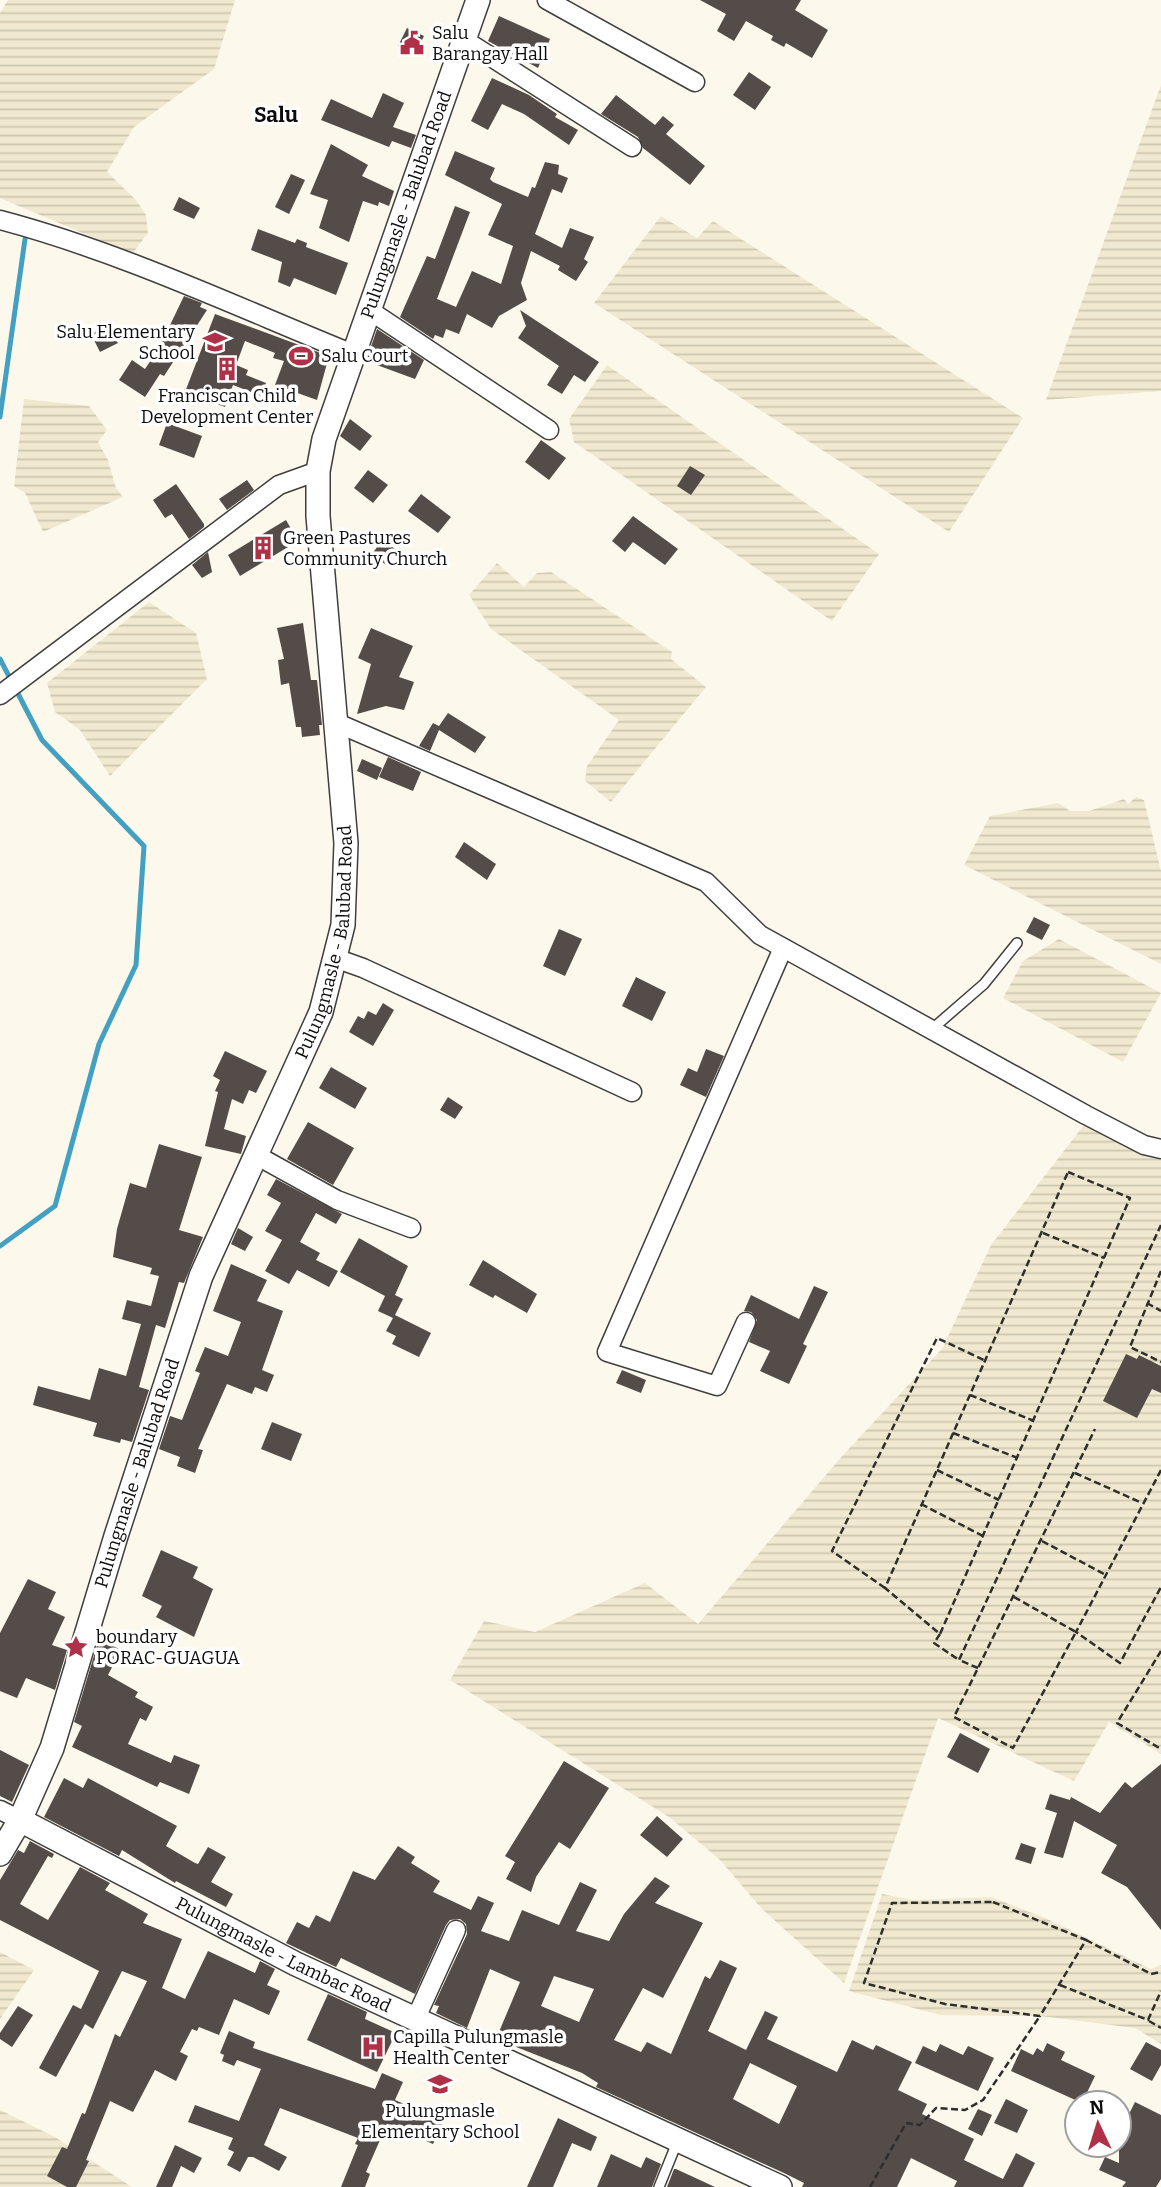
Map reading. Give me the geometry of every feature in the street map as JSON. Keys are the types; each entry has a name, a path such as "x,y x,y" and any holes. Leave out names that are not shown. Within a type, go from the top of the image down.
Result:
{"street":[{"name":"Pulungmasle - Balubad Road","path":"0,1854 10,1815 52,1748 116,1536 201,1276 321,1012 335,958 343,925 346,843 318,516 318,471 324,439 478,0"},
{"path":"547,0 695,82"},
{"path":"463,39 632,147"},
{"path":"0,220 48,233 353,354"},
{"path":"369,310 549,430"},
{"path":"1,695 279,485 318,471"},
{"path":"337,723 706,882 760,935 1098,1121 1144,1145 1161,1149"},
{"path":"746,1322 717,1386 607,1352 783,948"},
{"path":"335,958 363,968 632,1092"},
{"path":"256,1155 337,1200 411,1228"},
{"name":"Pulungmasle - Lambac Road","path":"10,1815 296,1964 780,2187"},
{"path":"415,2020 456,1930"}],"lane":[{"path":"930,1030 984,984 1017,943"},
{"path":"659,2187 678,2140"}],"path":[{"path":"885,1588 1068,1172 1130,1198 1018,1458 934,1643 958,1660 979,1668"},
{"path":"958,1660 1161,1225"},
{"path":"1042,1232 1104,1258"},
{"path":"1161,1271 1130,1347 1161,1362"},
{"path":"1147,1303 1161,1311"},
{"path":"940,1634 885,1588 832,1551 937,1338 985,1361"},
{"path":"970,1395 1034,1420"},
{"path":"1095,1429 954,1717 1013,1748 1161,1471"},
{"path":"953,1433 1018,1458"},
{"path":"937,1470 999,1500"},
{"path":"1075,1473 1143,1504"},
{"path":"922,1504 983,1536"},
{"path":"1042,1541 1106,1575"},
{"path":"1014,1597 1076,1632 1120,1663 1161,1587"},
{"path":"1161,1651 1116,1723 1161,1749"},
{"path":"1040,2016 945,2004 864,1983 892,1903 993,1902 1086,1940 1151,1974 1161,1972"},
{"path":"870,2187 906,2123 920,2125 936,2108 965,2110 983,2100 1040,2016 1086,1940"},
{"path":"1060,1984 1161,2028"},
{"path":"1148,2021 1161,1991"}],"shaded area":[{"path":"8,0 235,0 214,69 134,127 107,172 136,200 146,215 148,233 132,254 0,198 0,13"},
{"path":"1161,85 1161,391 1046,400"},
{"path":"661,216 697,238 713,221 1023,418 949,532 594,303"},
{"path":"607,365 879,554 832,621 574,442 569,419"},
{"path":"24,399 89,406 107,430 98,442 108,460 116,488 123,497 43,532 25,493 14,486"},
{"path":"497,563 524,587 537,573 551,572 672,652 671,659 706,687 611,802 585,781 587,766 619,720 491,629 469,595"},
{"path":"149,602 196,633 207,679 110,776 80,730 55,712 47,683"},
{"path":"1136,797 1144,800 1161,871 1161,964 964,865 990,816 1058,803 1070,811 1089,811 1124,799 1128,804"},
{"path":"1059,939 1161,993 1123,1062 1003,998 1023,961"},
{"path":"1084,1125 1146,1157 1161,1160 1161,1754 1109,1722 1074,1781 938,1718 844,1983 762,1909 719,1859 669,1817 450,1680 484,1621 535,1632 645,1583 698,1624 844,1454 942,1349 991,1245"},
{"path":"882,1894 913,1900 991,1897 1045,1918 1151,1969 1161,1965 1161,2044 1135,2028 1040,2016 940,2015 849,1991"},
{"path":"0,1952 34,1970 0,2019"},
{"path":"0,2110 55,2137 132,2187 0,2187"}],"building":[{"path":"700,0 801,0 795,10 828,30 812,58 786,43 784,47 771,40 773,36 746,21 734,41 717,31 726,14"},
{"path":"499,16 550,39 538,68 488,41"},
{"path":"407,28 424,36 415,54 398,46"},
{"path":"749,72 771,87 755,110 733,95"},
{"path":"492,78 529,95 557,114 555,117 578,130 569,145 524,114 502,104 488,130 471,121"},
{"path":"383,93 404,103 393,127 416,135 411,148 392,141 389,147 321,120 331,99 372,118"},
{"path":"616,95 655,125 663,116 674,125 666,134 705,166 690,185 643,148 638,137 601,114"},
{"path":"331,144 368,165 362,176 394,191 389,206 363,201 349,242 319,228 328,200 310,194"},
{"path":"455,151 495,168 490,179 493,182 528,197 532,187 535,188 545,162 559,165 558,174 568,178 562,193 552,189 535,234 562,248 570,228 594,237 584,259 588,262 576,281 558,270 560,266 531,251 521,283 527,300 499,316 492,328 467,314 459,334 446,329 443,338 435,335 433,339 400,317 427,256 435,259 455,206 470,212 437,299 456,307 472,271 501,284 513,246 488,235 502,204 445,175"},
{"path":"291,174 305,180 289,214 275,207"},
{"path":"179,197 200,208 194,219 173,210"},
{"path":"258,229 295,243 297,239 307,243 306,247 348,263 336,295 294,278 290,287 278,282 282,262 251,250"},
{"path":"184,296 202,303 200,307 207,310 164,376 160,374 145,397 119,380 132,360 145,369 159,348"},
{"path":"520,310 599,362 585,382 574,375 562,394 547,385 559,366 518,338 526,326"},
{"path":"215,314 329,356 317,400 275,385 284,361 273,358 275,353 245,341 236,365 248,370 246,375 266,383 261,396 233,385 225,407 185,392"},
{"path":"108,325 118,343 100,352 91,334"},
{"path":"377,329 424,360 415,379 366,361"},
{"path":"350,419 372,436 360,451 340,436"},
{"path":"167,423 202,436 194,458 159,445"},
{"path":"541,440 566,458 549,480 525,462"},
{"path":"690,466 705,475 691,495 677,486"},
{"path":"368,470 388,485 373,503 354,488"},
{"path":"247,480 254,490 227,510 219,499"},
{"path":"176,484 204,524 204,527 189,539 172,514 165,518 153,500"},
{"path":"421,494 451,517 438,533 408,511"},
{"path":"633,516 678,549 665,565 633,542 625,552 612,541"},
{"name":"Green Pastures Community Church","path":"286,520 298,541 240,576 228,555"},
{"path":"383,539 397,551 386,565 372,554"},
{"path":"208,552 212,572 202,578 192,565"},
{"path":"303,623 311,680 317,680 322,725 319,725 320,735 302,737 301,727 296,727 289,683 281,685 278,660 284,659 277,628"},
{"path":"371,628 413,646 399,677 414,682 404,710 386,706 357,714 371,664 358,658"},
{"path":"448,713 486,737 475,753 439,730 430,751 419,746 433,723 439,726"},
{"path":"388,757 421,772 413,791 379,777"},
{"path":"362,759 382,768 377,780 357,771"},
{"path":"464,842 496,864 487,880 455,857"},
{"path":"1034,917 1050,925 1042,940 1026,932"},
{"path":"559,929 582,939 565,976 543,966"},
{"path":"636,977 666,992 652,1021 622,1006"},
{"path":"383,1003 394,1010 373,1046 349,1032 358,1016 364,1019 368,1011 376,1015"},
{"path":"706,1049 724,1056 706,1097 680,1085 688,1068 697,1072"},
{"path":"225,1051 267,1071 256,1093 249,1090 243,1104 232,1099 224,1129 246,1136 241,1154 205,1146 218,1092 215,1091 220,1080 213,1076"},
{"path":"331,1067 367,1088 355,1109 319,1088"},
{"path":"448,1097 463,1107 455,1119 440,1110"},
{"path":"308,1122 354,1148 333,1185 287,1159"},
{"path":"159,1144 202,1157 179,1230 203,1237 184,1283 179,1282 165,1328 156,1325 139,1387 149,1390 132,1442 121,1439 120,1443 93,1436 97,1423 33,1405 38,1386 90,1400 99,1368 126,1376 141,1324 122,1319 127,1300 151,1306 159,1276 150,1274 152,1268 113,1257 117,1229 130,1183 146,1188"},
{"path":"276,1179 342,1214 336,1224 316,1213 300,1242 320,1253 316,1260 338,1271 329,1287 297,1270 289,1284 265,1271 282,1240 265,1231 281,1203 267,1195"},
{"path":"238,1228 253,1237 245,1251 231,1244"},
{"path":"359,1238 408,1266 395,1295 403,1299 395,1315 431,1333 419,1357 392,1344 396,1336 386,1331 393,1318 378,1311 385,1296 340,1272"},
{"path":"483,1260 537,1294 527,1313 495,1295 493,1298 469,1285"},
{"path":"231,1264 267,1280 257,1301 283,1311 262,1370 274,1375 267,1392 255,1387 252,1394 227,1384 198,1449 203,1450 195,1473 177,1466 180,1457 159,1449 170,1416 182,1420 200,1373 195,1371 205,1347 228,1356 241,1322 213,1311"},
{"path":"814,1286 828,1292 803,1344 807,1346 789,1384 760,1371 770,1351 749,1342 757,1320 751,1312 744,1311 751,1295 799,1319"},
{"path":"1126,1354 1137,1359 1139,1355 1161,1366 1161,1393 1152,1389 1137,1418 1103,1401"},
{"path":"622,1370 646,1380 641,1393 616,1383"},
{"path":"272,1422 302,1434 291,1461 261,1449"},
{"path":"161,1550 198,1567 193,1578 213,1589 194,1637 156,1617 162,1606 142,1596"},
{"path":"28,1579 56,1592 48,1609 65,1617 52,1645 67,1650 55,1690 26,1678 17,1698 0,1691 0,1633"},
{"path":"99,1639 121,1650 108,1675 138,1692 135,1697 153,1707 146,1721 140,1718 128,1744 171,1763 174,1755 200,1765 189,1794 160,1782 157,1787 72,1747 82,1726 74,1722"},
{"path":"960,1733 990,1749 978,1773 947,1757"},
{"path":"0,1750 29,1765 12,1802 0,1796"},
{"path":"564,1761 609,1788 570,1849 559,1842 536,1877 531,1892 506,1879 515,1862 505,1856"},
{"path":"1161,1764 1161,1930 1127,1887 1101,1873 1117,1845 1074,1821 1063,1858 1044,1853 1057,1813 1045,1809 1050,1794 1070,1800 1071,1797 1100,1813 1125,1782 1132,1788"},
{"path":"64,1778 83,1788 88,1778 177,1826 166,1846 195,1863 198,1864 208,1847 226,1857 211,1882 233,1894 226,1907 176,1881 175,1883 122,1850 119,1856 44,1817"},
{"path":"657,1816 683,1839 667,1857 640,1835"},
{"path":"30,1841 54,1854 52,1858 48,1856 20,1904 48,1920 80,1867 110,1883 105,1890 148,1914 143,1923 182,1939 162,1988 185,1999 208,1951 255,1973 260,1961 275,1969 267,1985 280,1991 269,2015 234,1999 219,2035 199,2027 197,2031 192,2029 180,2052 188,2056 176,2081 155,2070 133,2112 110,2101 86,2160 89,2161 76,2187 67,2187 47,2176 62,2147 67,2149 82,2113 85,2114 115,2034 120,2037 147,1981 122,1971 93,2029 85,2024 56,2077 39,2068 73,2005 81,2009 99,1971 0,1920 0,1880 18,1850 24,1853"},
{"path":"1021,1843 1036,1848 1031,1864 1015,1859"},
{"path":"398,1846 415,1857 411,1863 440,1881 433,1892 471,1910 478,1896 494,1903 481,1931 509,1941 522,1910 559,1925 580,1882 597,1890 576,1931 609,1941 624,1914 655,1877 670,1886 655,1903 703,1923 663,1998 643,1988 614,2040 641,2052 647,2042 671,2054 705,1976 710,1979 720,1960 737,1968 708,2031 746,2050 765,2011 778,2017 767,2039 837,2072 852,2040 873,2050 876,2045 912,2062 898,2090 927,2104 922,2114 974,2139 964,2160 1003,2179 1016,2153 1035,2163 1023,2187 954,2187 957,2181 911,2158 897,2187 802,2187 804,2183 786,2174 596,2087 598,2083 582,2073 496,2039 520,1982 490,1969 467,2028 436,2013 439,2006 434,2005 467,1934 466,1924 460,1919 450,1920 446,1925 415,1994 341,1958 336,1967 286,1943 297,1922 309,1928 316,1915 330,1922 353,1871 375,1880","holes":["554,1976 594,1989 579,2022 541,2006","750,2063 797,2086 779,2124 733,2099"]},
{"path":"328,1994 367,2012 365,2019 396,2033 377,2072 307,2040"},
{"path":"18,2006 33,2015 12,2047 0,2039 0,2033"},
{"path":"229,2031 255,2042 253,2048 375,2089 382,2073 403,2082 395,2100 444,2121 433,2144 387,2124 366,2172 370,2174 365,2187 341,2187 358,2145 355,2144 358,2138 280,2108 264,2145 287,2157 279,2171 253,2157 248,2157 240,2172 227,2165 234,2152 228,2149 233,2138 188,2122 195,2105 239,2121 261,2069 237,2060 234,2066 222,2061 224,2055 220,2053"},
{"path":"1146,2042 1161,2050 1161,2065 1152,2081 1130,2069"},
{"path":"1047,2043 1065,2052 1061,2060 1095,2076 1089,2089 1063,2089 1063,2094 1011,2071 1021,2049 1033,2055 1037,2048 1043,2052"},
{"path":"940,2044 963,2055 968,2046 994,2058 978,2091 915,2063 923,2046 936,2052"},
{"path":"1006,2099 1028,2110 1017,2133 994,2123"},
{"path":"1135,2102 1161,2115 1161,2179 1156,2187 1122,2187 1126,2182 1099,2170 1104,2159 1119,2163 1119,2159 1133,2159"},
{"path":"978,2109 992,2115 982,2136 968,2129"},
{"path":"558,2118 597,2137 591,2151 572,2143 553,2187 527,2187"},
{"path":"175,2145 202,2158 194,2173 181,2166 172,2187 156,2187"},
{"path":"611,2154 641,2168 646,2157 661,2164 652,2187 597,2187"},
{"path":"676,2169 715,2187 667,2187"}],"waterway":[{"path":"0,417 25,239"},
{"path":"0,659 42,740 144,846 136,965 99,1044 55,1206 0,1246"}],"place":[{"name":"Salu Barangay Hall","path":"412,43"},
{"name":"Salu Elementary School","path":"215,342"},
{"name":"Salu Court","path":"301,356"},
{"name":"Franciscan Child Development Center","path":"227,369"},
{"name":"Green Pastures Community Church","path":"263,548"},
{"name":"boundary PORAC-GUAGUA","path":"76,1647"},
{"name":"Capilla Pulungmasle Health Center","path":"373,2047"},
{"name":"Pulungmasle Elementary School","path":"440,2084"}],"district":[{"name":"Salu","path":"276,115"}]}
